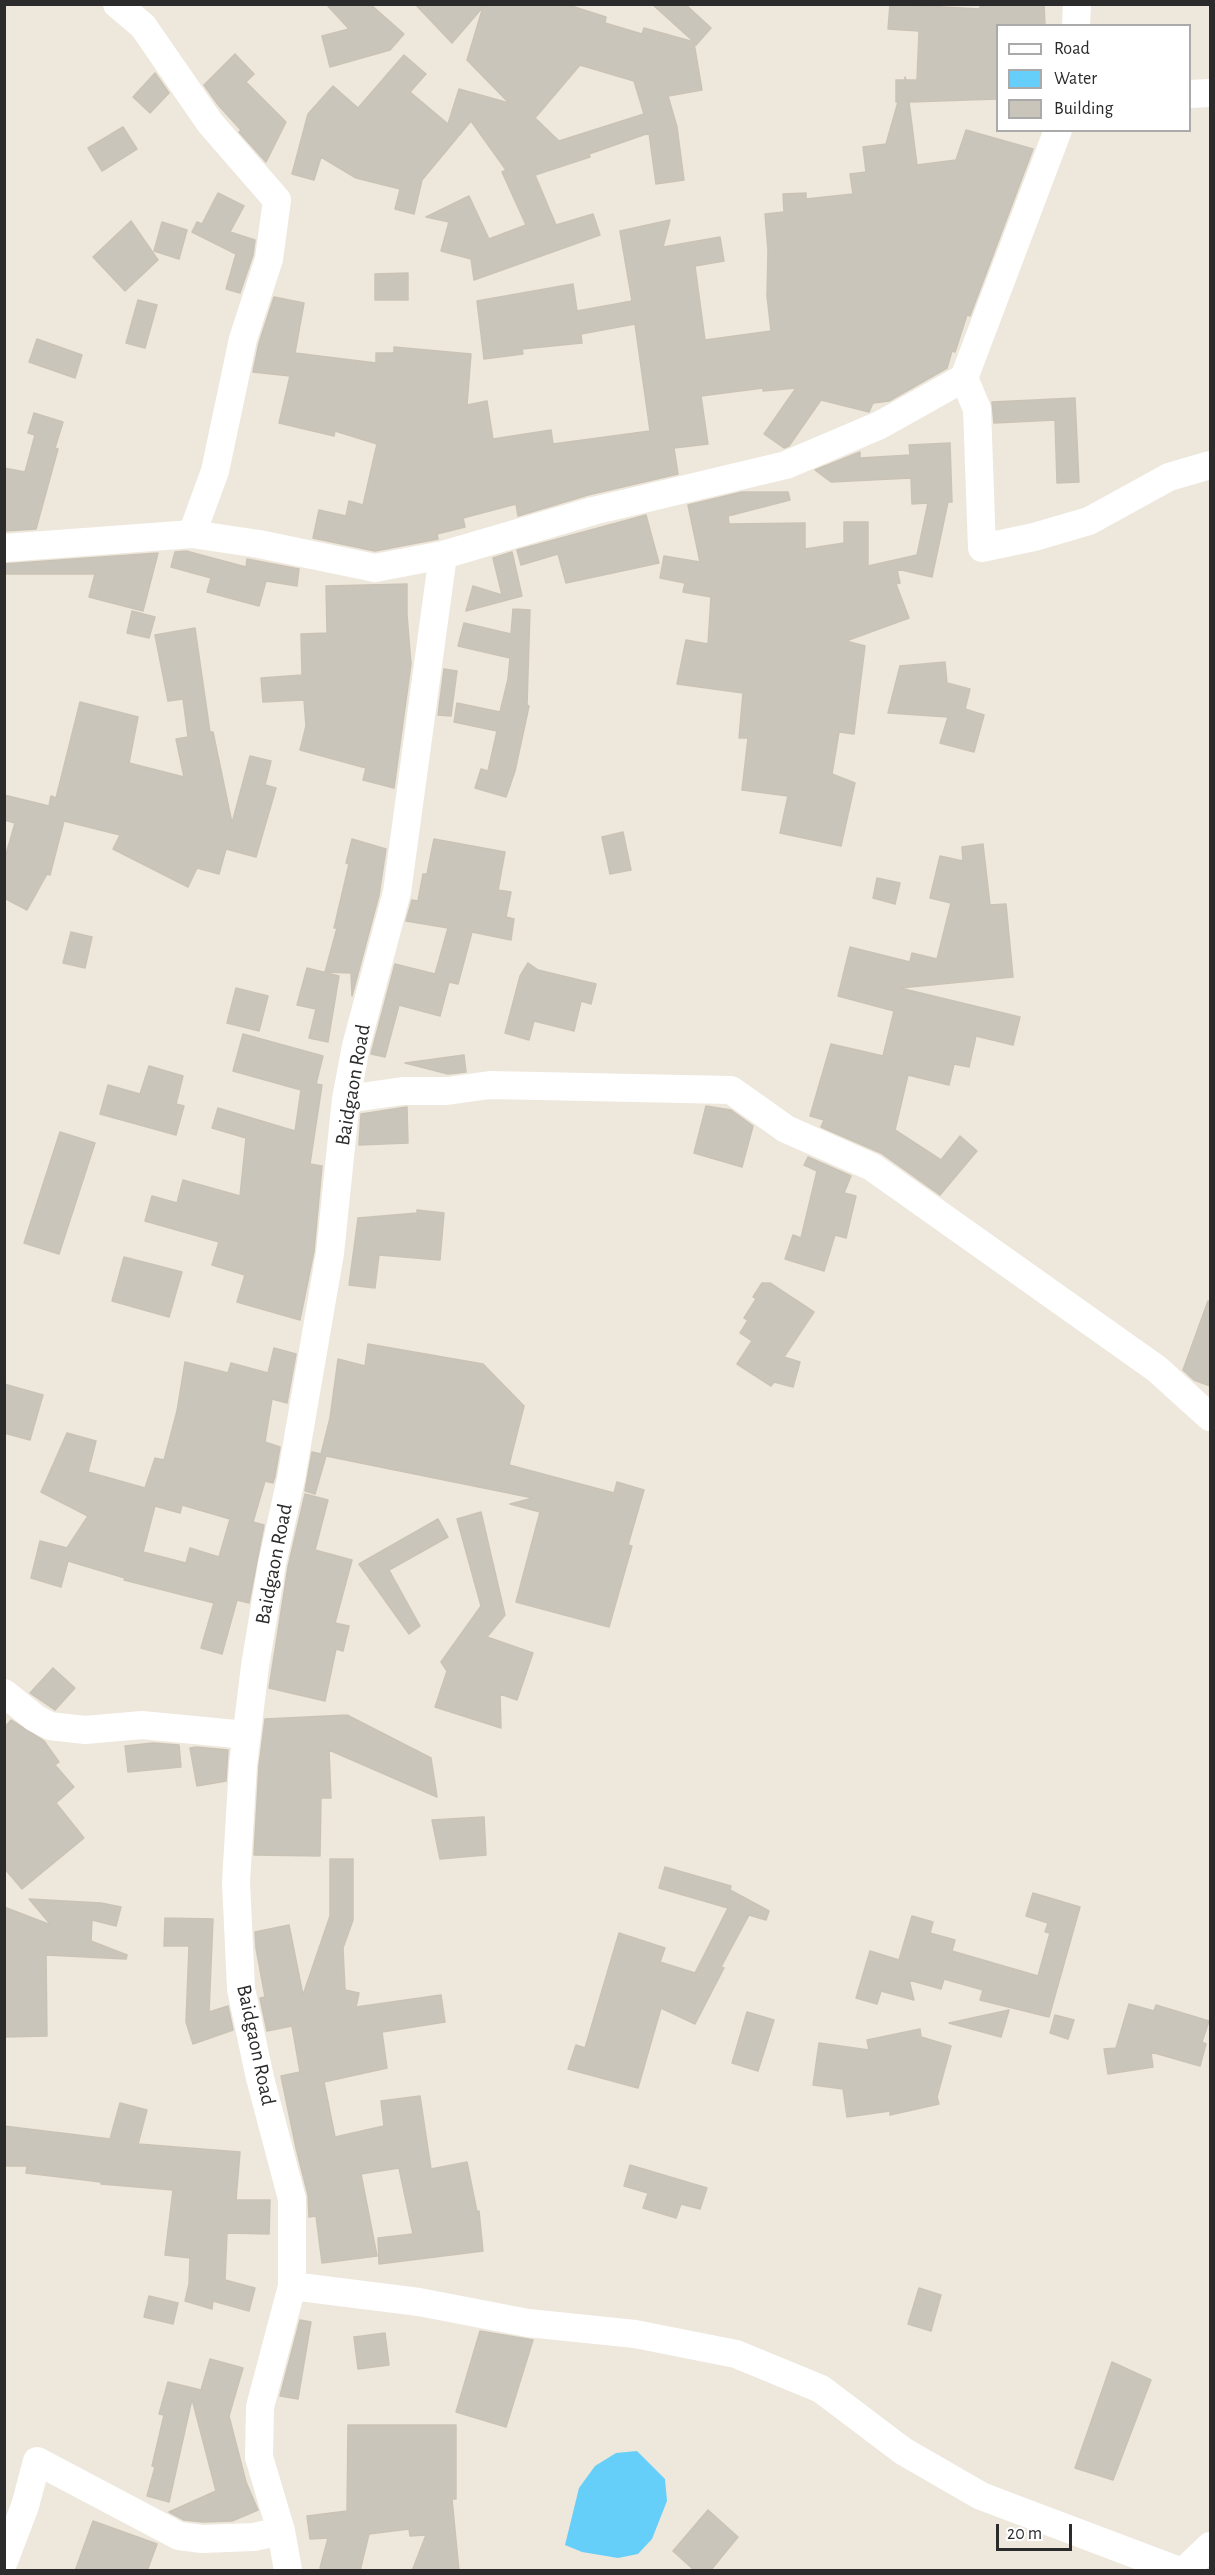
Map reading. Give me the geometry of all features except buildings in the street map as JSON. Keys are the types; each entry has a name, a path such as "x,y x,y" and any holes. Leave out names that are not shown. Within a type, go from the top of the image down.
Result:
{"street":[{"path":"117,4 143,26 210,123 278,200 269,259 243,339 215,471 192,534"},
{"path":"1076,24 1077,4"},
{"path":"1191,94 1210,93"},
{"path":"4,548 192,534 259,543 375,568 443,555 593,511 786,465 879,425 964,378 1057,132"},
{"path":"964,378 977,409 982,548 1034,537 1089,521 1169,477 1210,465"},
{"name":"Baidgaon Road","path":"288,2571 281,2531 259,2457 260,2407 292,2286 292,2199 260,2078 242,1989 236,1882 243,1765 272,1564 291,1479 330,1253 346,1099 356,1046 397,892 443,555"},
{"path":"346,1099 403,1091 447,1091 490,1085 731,1090 786,1129 872,1167 1157,1369 1210,1417"},
{"path":"4,1693 35,1718 51,1726 85,1730 142,1725 246,1735"},
{"path":"292,2286 419,2302 528,2323 634,2334 736,2354 821,2389 903,2451 981,2496 1177,2571"},
{"path":"4,2561 25,2506 37,2460 178,2536 202,2539 254,2537 281,2531"},
{"path":"1185,2571 1210,2546"}],"water":[{"path":"637,2451 665,2479 667,2501 652,2539 638,2554 618,2558 582,2552 565,2545 579,2488 595,2466 616,2453"}]}
